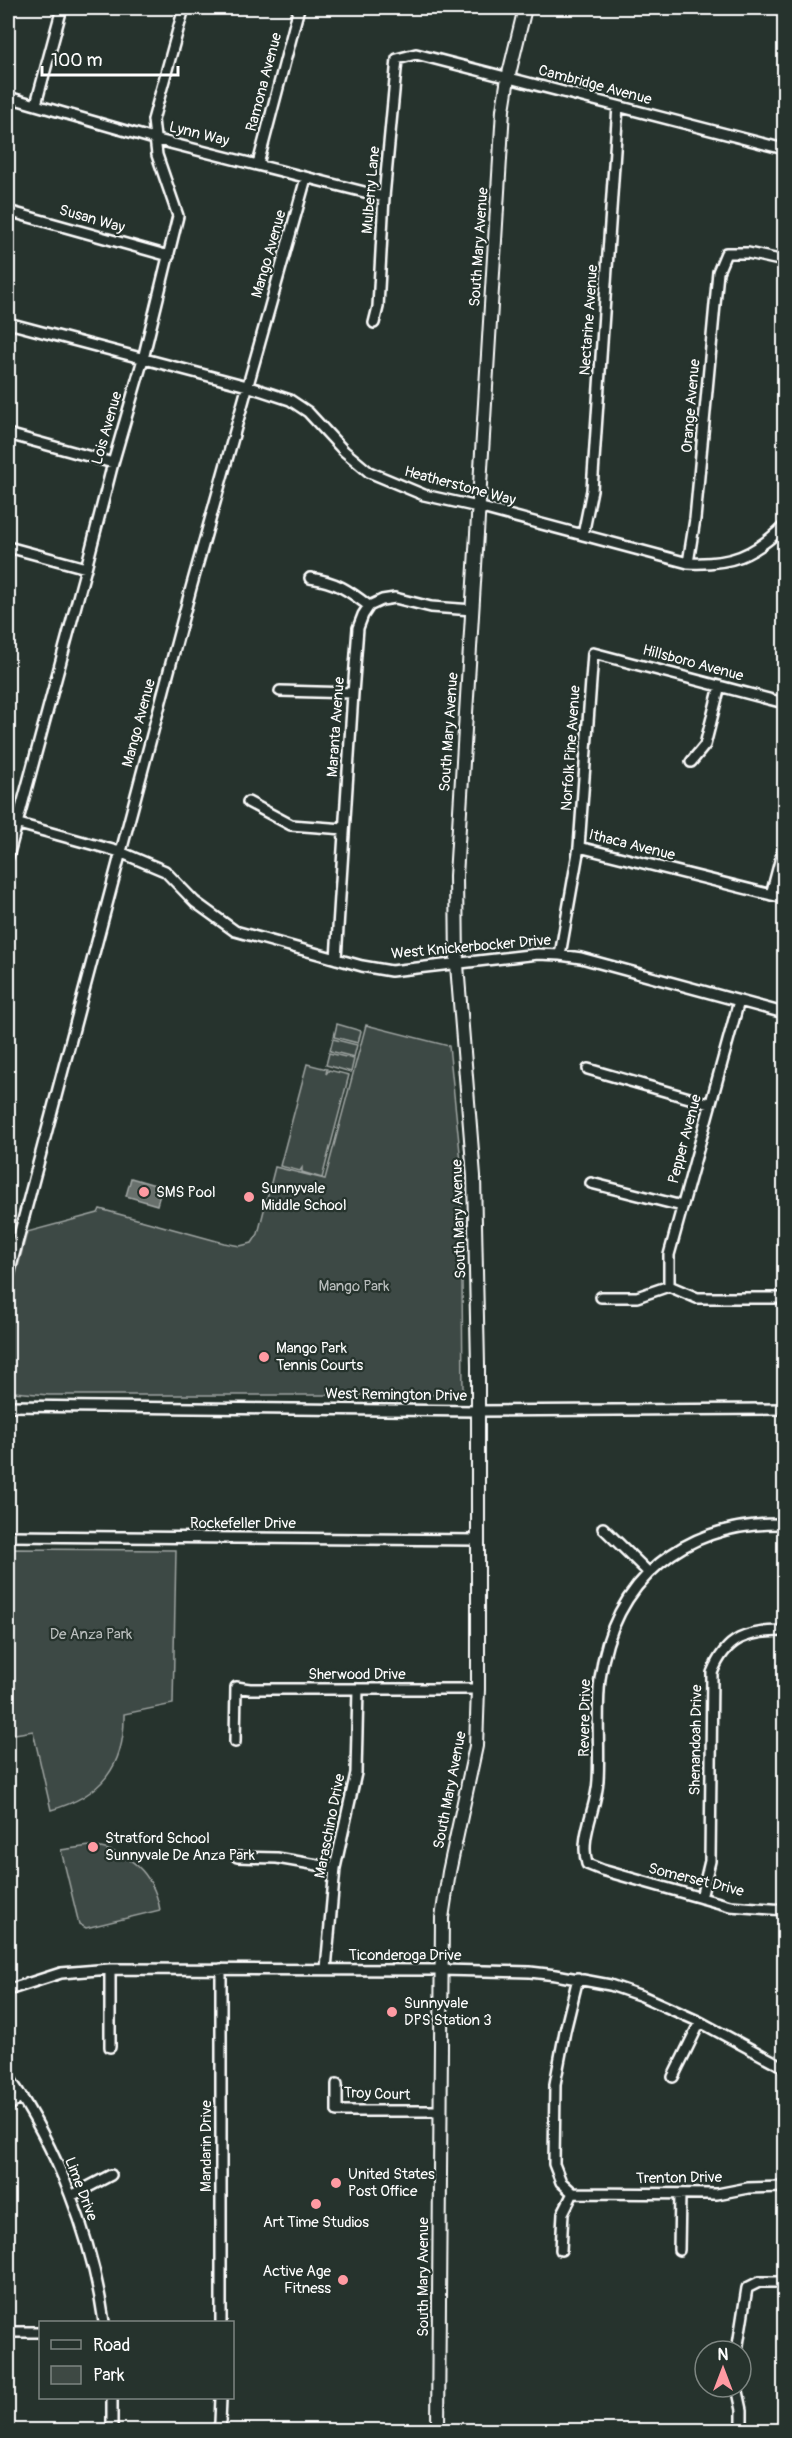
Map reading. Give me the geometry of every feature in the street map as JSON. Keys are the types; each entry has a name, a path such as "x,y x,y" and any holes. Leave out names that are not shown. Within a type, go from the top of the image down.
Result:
{"main road":[{"name":"South Mary Avenue","path":"438,2430 442,1918 449,1872 476,1746 478,1689 474,1176 456,965 458,831 503,110 508,78 525,8"}],"street":[{"path":"36,104 62,8"},
{"name":"Lois Avenue","path":"8,857 12,822 87,568 112,463 143,359 178,216 157,155 153,120 184,8"},
{"name":"Ramona Avenue","path":"258,164 299,8"},
{"name":"Cambridge Avenue","path":"397,59 416,54 784,149"},
{"name":"Mulberry Lane","path":"374,323 378,307 384,197 397,59"},
{"name":"Lynn Way","path":"8,97 154,139 384,197"},
{"name":"Nectarine Avenue","path":"583,535 592,490 618,106"},
{"name":"Mango Avenue","path":"8,1276 120,852 306,178"},
{"name":"Susan Way","path":"8,211 169,256"},
{"name":"Orange Avenue","path":"688,563 695,519 718,272 726,253 748,253 784,261"},
{"name":"Heatherstone Way","path":"8,323 247,386 290,400 308,412 344,451 369,472 424,495 478,507 688,563 714,564 736,560 754,551 784,526"},
{"path":"8,434 112,463"},
{"path":"8,547 87,568"},
{"path":"310,578 329,580 342,586 369,606 395,597 431,607 473,610"},
{"name":"Maranta Avenue","path":"336,959 358,628 369,606"},
{"name":"Hillsboro Avenue","path":"593,652 784,703"},
{"name":"Norfolk Pine Avenue","path":"579,847 593,652"},
{"path":"691,762 705,745 720,686"},
{"path":"280,691 353,693"},
{"path":"248,802 291,825 344,829"},
{"name":"West Knickerbocker Drive","path":"12,822 120,852 165,871 195,902 235,931 362,966 391,971 538,954 560,955 581,958 784,1013"},
{"path":"771,895 784,846"},
{"name":"Ithaca Avenue","path":"560,955 579,847 784,898"},
{"name":"Pepper Avenue","path":"669,1286 669,1255 739,1001"},
{"path":"588,1069 710,1104"},
{"path":"591,1183 682,1206"},
{"path":"601,1297 637,1297 669,1286 698,1298 784,1298"},
{"name":"West Remington Drive","path":"8,1406 477,1411 784,1409"},
{"name":"Revere Drive","path":"602,1870 587,1864 584,1852 598,1790 600,1682 603,1660 616,1621 636,1586 648,1572 678,1550 713,1533 748,1525 784,1524"},
{"path":"603,1528 648,1572"},
{"name":"Rockefeller Drive","path":"8,1536 478,1540"},
{"name":"Shenandoah Drive","path":"701,1898 710,1861 712,1673 723,1652 738,1639 756,1632 784,1631"},
{"name":"Sherwood Drive","path":"235,1742 236,1687 250,1689 478,1689"},
{"name":"Maraschino Drive","path":"326,1969 335,1868 356,1773 357,1689"},
{"path":"237,1857 277,1858 335,1868"},
{"name":"Somerset Drive","path":"602,1870 740,1907 784,1910"},
{"path":"110,1969 110,2048"},
{"name":"Ticonderoga Drive","path":"8,1990 61,1973 110,1969 530,1972 578,1978 642,1996 700,2022 784,2067"},
{"name":"Mandarin Drive","path":"221,1969 221,2321"},
{"path":"561,2250 563,2213 573,2193 561,2182 554,2164 555,2084 578,1978"},
{"path":"673,2077 700,2022"},
{"name":"Lime Drive","path":"8,2076 22,2097 71,2196 92,2264 104,2321"},
{"name":"Troy Court","path":"337,2084 337,2110 439,2111"},
{"path":"8,2106 22,2097"},
{"path":"71,2196 111,2175"},
{"name":"Trenton Drive","path":"573,2193 717,2194 748,2188 784,2187"},
{"path":"679,2250 680,2194"},
{"path":"740,2339 744,2318 744,2296 747,2288 759,2282 782,2282"},
{"path":"8,2332 39,2332"},
{"path":"112,2399 112,2430"},
{"path":"217,2430 220,2423 220,2399"},
{"path":"740,2399 742,2430"}],"green space":[{"path":"337,1024 361,1031 358,1043 334,1037"},
{"name":"Mango Park","path":"366,1025 449,1046 461,1162 463,1395 49,1395 13,1392 8,1387 8,1305 27,1232 98,1213 100,1209 224,1243 240,1246 252,1243 258,1234 275,1167 325,1179"},
{"path":"333,1039 357,1045 354,1057 330,1051"},
{"path":"329,1053 354,1059 351,1072 326,1065"},
{"path":"307,1064 327,1069 326,1074 329,1070 349,1075 322,1178 302,1172 302,1168 300,1171 280,1166"},
{"name":"De Anza Park","path":"8,1549 176,1550 173,1704 124,1714 120,1749 107,1777 84,1797 51,1810 33,1731 8,1735"},
{"path":"90,1846 116,1853 137,1865 151,1884 160,1910 86,1928 79,1924 61,1850"}],"shaded area":[{"name":"SMS Pool","path":"131,1178 162,1187 157,1205 126,1196"}],"place":[{"name":"SMS Pool","path":"144,1192"},
{"name":"Sunnyvale Middle School","path":"249,1197"},
{"name":"Mango Park Tennis Courts","path":"264,1357"},
{"name":"Stratford School Sunnyvale De Anza Park","path":"93,1847"},
{"name":"Sunnyvale DPS Station 3","path":"392,2012"},
{"name":"United States Post Office","path":"336,2183"},
{"name":"Art Time Studios","path":"316,2204"},
{"name":"Active Age Fitness","path":"343,2280"}]}
